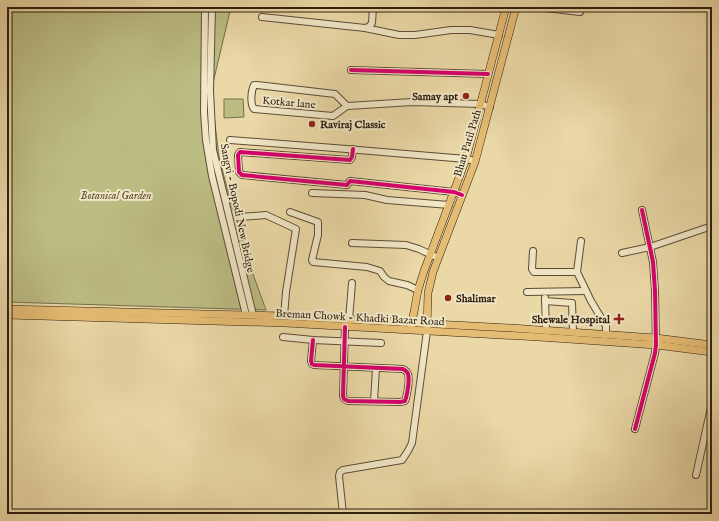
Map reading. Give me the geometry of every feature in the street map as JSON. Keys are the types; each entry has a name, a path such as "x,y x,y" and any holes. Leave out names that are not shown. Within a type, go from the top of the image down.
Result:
{"main road":[{"name":"Bhau Patil Path","path":"411,327 418,290 466,158 506,7"},
{"name":"Bhau Patil Path","path":"427,328 428,293 438,258 475,161 516,7"},
{"path":"445,217 452,220"},
{"name":"Breman Chowk - Khadki Bazar Road","path":"7,309 250,315 285,320"},
{"name":"Breman Chowk - Khadki Bazar Road","path":"7,315 285,320 427,328 539,337 712,346"},
{"name":"Breman Chowk - Khadki Bazar Road","path":"427,328 546,330 573,332 656,342 712,352"}],"street":[{"name":"Sangvi - Bopodi New Bridge","path":"205,7 204,112 206,140 212,176 250,315"},
{"name":"Sangvi - Bopodi New Bridge","path":"212,7 210,91 213,150 242,287"},
{"path":"364,28 370,27 372,23 373,7"},
{"path":"537,7 580,12"},
{"path":"262,17 364,28 399,36 452,30 470,30 499,34"},
{"path":"351,70 488,74"},
{"name":"Kotkar lane","path":"347,106 335,94 256,85 252,88 252,106 254,109 333,116 347,106 413,102 480,104 490,107"},
{"path":"230,140 466,158 475,161"},
{"path":"352,149 352,157 350,160 240,152 238,155 239,172 242,175 347,185 350,181 454,192 462,195"},
{"path":"312,192 365,195 387,200 449,205"},
{"path":"635,429 655,353 656,342 653,262 642,210"},
{"path":"290,212 318,222 318,235 312,260 313,262 368,267 380,271 384,278 389,281 407,285 418,290"},
{"path":"241,217 266,215 296,229 286,292 285,320"},
{"path":"622,253 650,247 712,226"},
{"path":"581,241 577,272 606,326 606,335"},
{"path":"352,243 406,245 438,258"},
{"path":"533,251 532,269 534,272 577,272"},
{"path":"313,340 311,361 313,365 344,367 403,369 409,376 407,396 404,401 374,402 348,401 344,399 343,396 344,367 345,341 352,283"},
{"path":"528,292 586,291"},
{"path":"545,292 546,330"},
{"path":"545,301 572,303 573,332"},
{"path":"343,514 338,476 340,472 343,470 402,460 408,452 412,443 416,417 427,328"},
{"path":"283,337 381,343"},
{"path":"374,402 376,368"},
{"path":"696,475 712,403"}],"green space":[{"name":"Botanical Garden","path":"7,7 231,7 213,83 214,116 219,157 232,207 266,310 7,302"},
{"path":"224,99 243,99 244,117 224,118"}],"cycle path":[{"path":"351,70 488,74"},
{"path":"353,149 350,160 240,152 238,155 239,172 242,175 347,185 350,181 454,192 462,195"},
{"path":"635,429 656,345 653,262 642,210"},
{"path":"313,340 311,361 314,365 403,369 407,372 409,380 405,401 348,401 344,399 343,396 345,327"}],"place":[{"name":"Samay apt","path":"466,96"},
{"name":"Raviraj Classic","path":"312,124"},
{"name":"Shalimar","path":"448,298"},
{"name":"Shewale Hospital","path":"619,319"}]}
